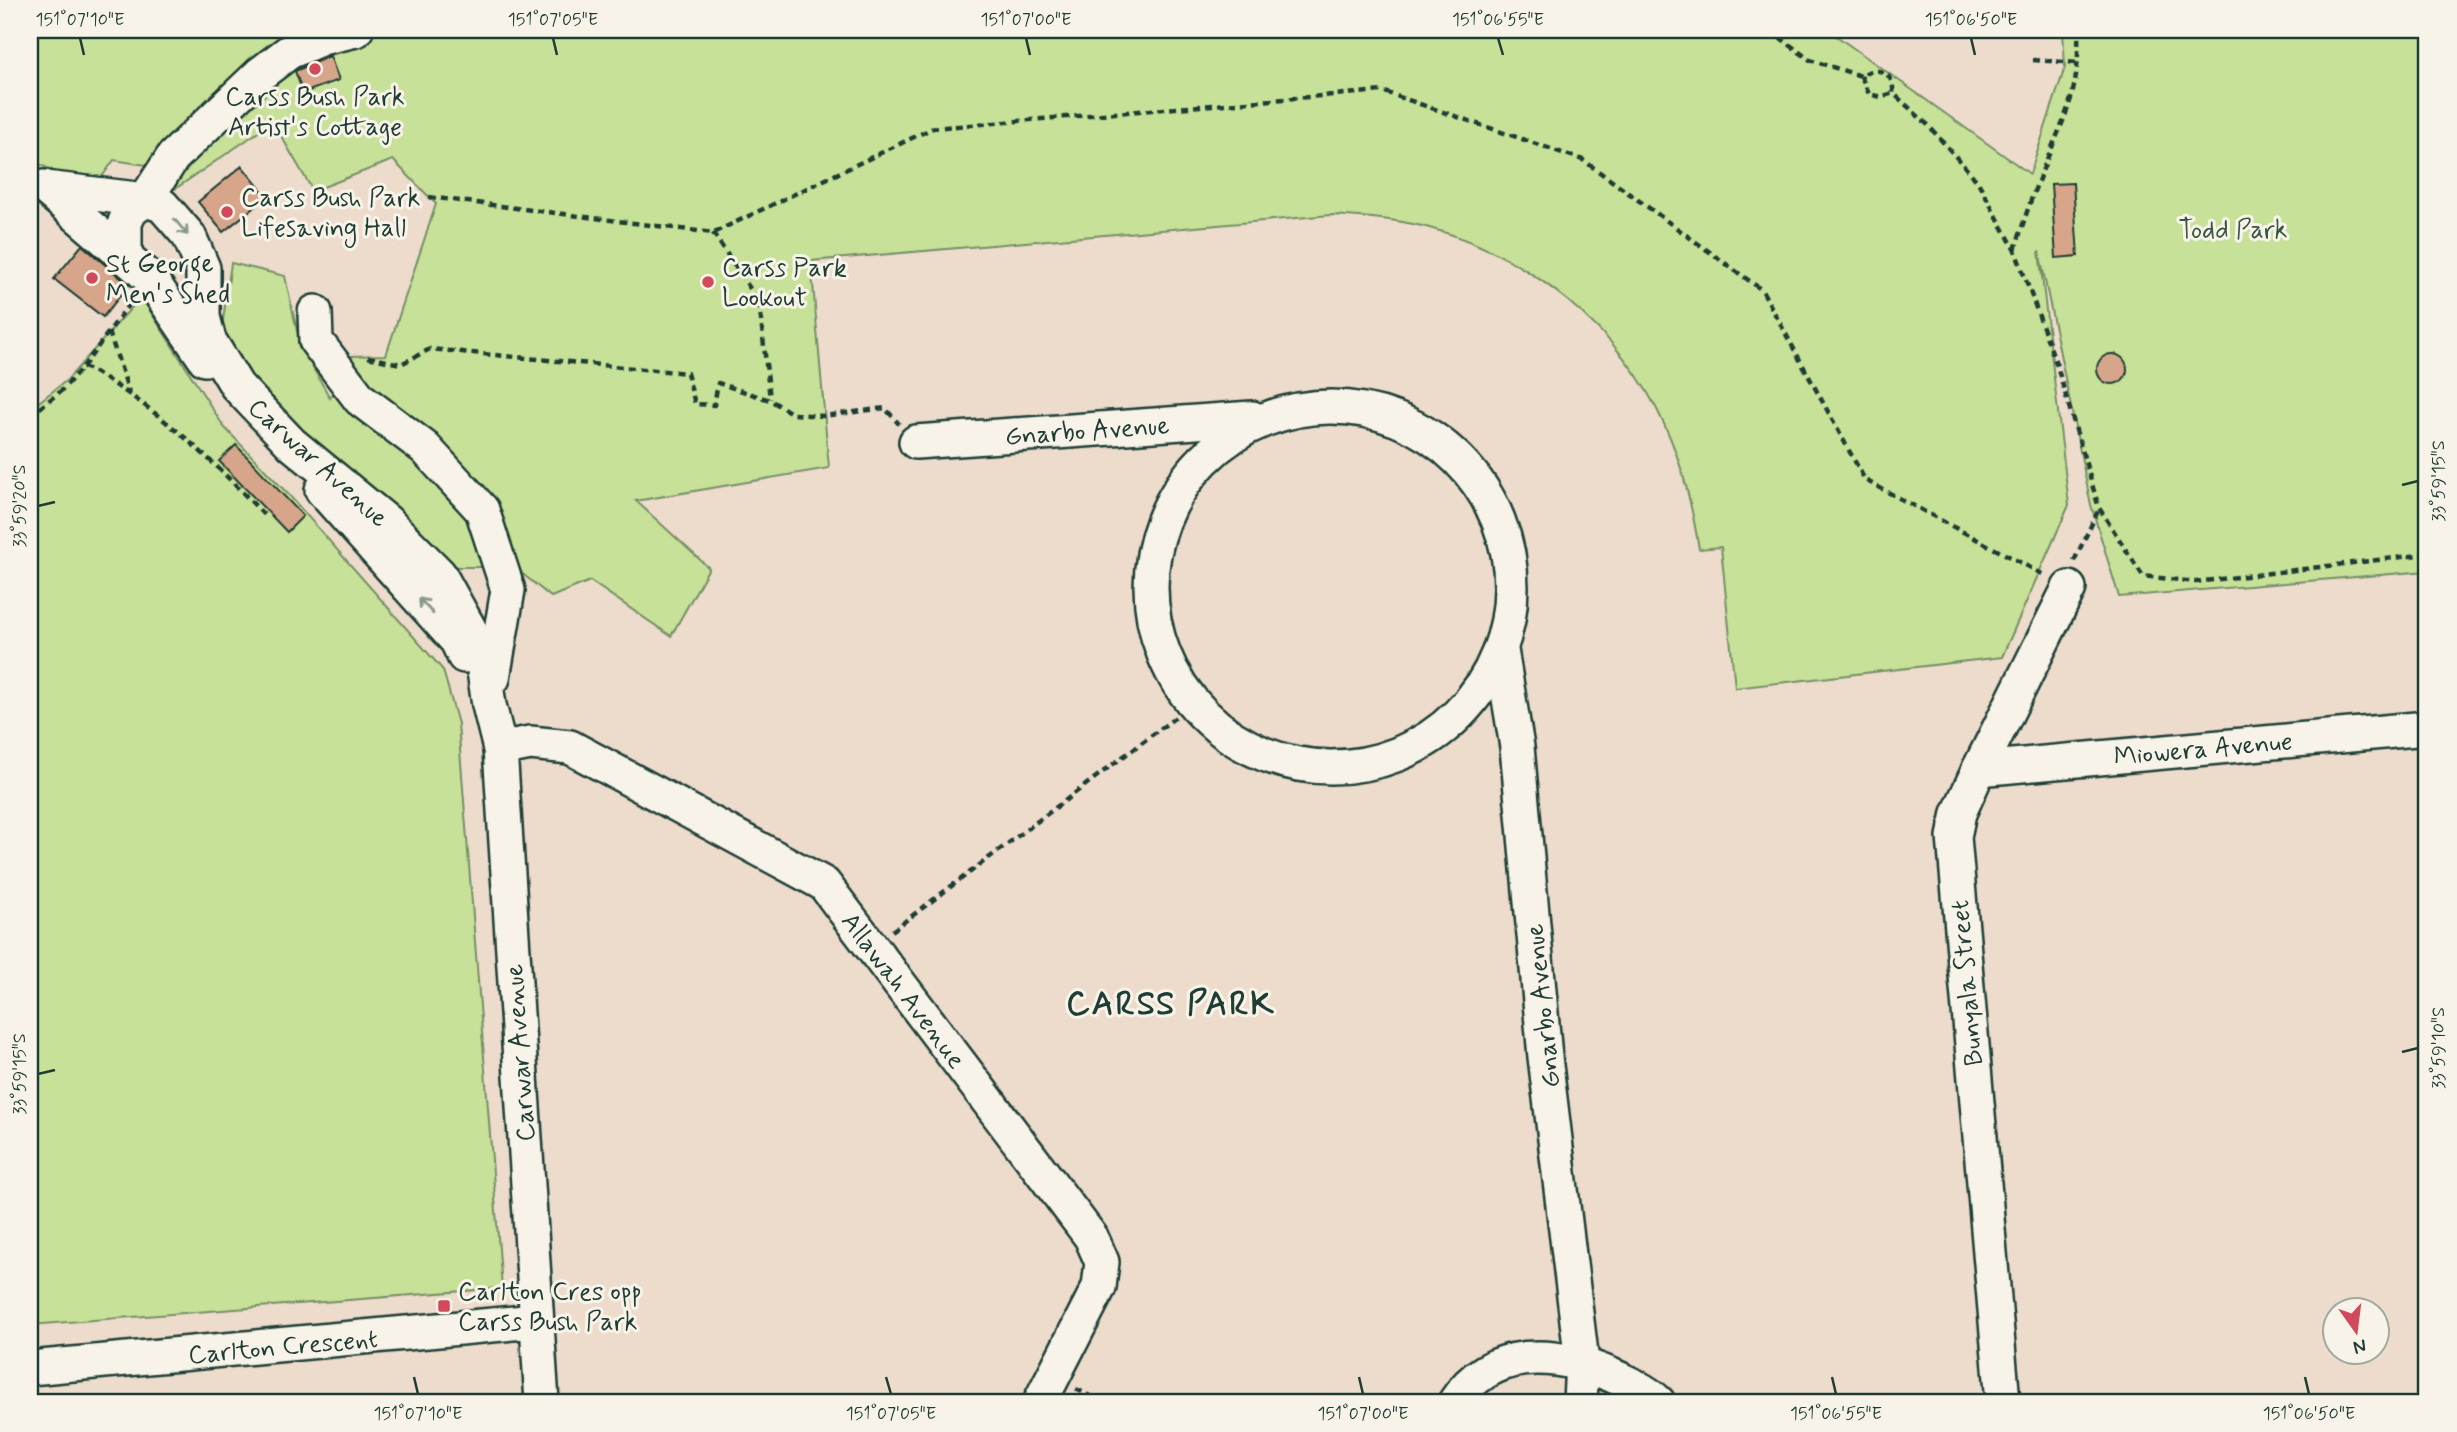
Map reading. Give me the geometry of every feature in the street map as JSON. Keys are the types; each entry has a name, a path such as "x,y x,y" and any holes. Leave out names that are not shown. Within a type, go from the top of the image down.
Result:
{"street":[{"path":"125,256 125,222 131,210 145,200 173,158 260,74 289,52 322,38 356,30"},
{"name":"Carwar Avenue","path":"38,183 162,205 189,236 203,268 203,317 209,340 237,386 292,444 386,521 439,574 481,650 489,705 500,749 542,1402"},
{"name":"Carwar Avenue","path":"38,183 150,278 153,295 239,409 307,474 457,641 489,705"},
{"path":"153,295 195,292 203,268"},
{"path":"315,312 316,341 360,399 425,449 482,510 508,590 489,705"},
{"name":"Gnarbo Avenue","path":"916,442 1258,418 1317,409 1360,411 1411,426 1455,457 1474,477 1493,508 1509,561 1512,606 1510,625 1502,649 1477,693 1438,732 1394,755 1365,764 1338,767 1284,760 1235,741 1194,704 1163,653 1156,627 1151,576 1156,544 1167,510 1186,475 1205,453 1258,418"},
{"name":"Bunyala Street","path":"2003,1402 1954,838 1959,813 2066,586"},
{"name":"Gnarbo Avenue","path":"1502,649 1517,747 1545,1056 1582,1362 1580,1402"},
{"name":"Miowera Avenue","path":"1979,769 2427,728"},
{"name":"Allawah Avenue","path":"500,749 530,743 570,747 824,884 1090,1237 1102,1262 1099,1287 1041,1402"},
{"name":"Carlton Crescent","path":"30,1368 535,1321"},
{"path":"1455,1402 1472,1380 1491,1366 1534,1356 1582,1362 1624,1381 1658,1402"}],"path":[{"path":"1770,30 1810,60 1861,76 1872,70 1884,72 1892,80 1893,93 1928,125 1978,182 2015,250 2057,366 2099,508 2143,576 2196,582 2427,554"},
{"path":"2015,250 2044,165 2068,114 2079,63 2078,30"},
{"path":"2033,60 2079,63"},
{"path":"1861,76 1869,94 1881,97 1893,93"},
{"path":"429,197 713,233 933,128 1382,90 1583,160 1762,290 1864,480 2066,586 2099,508"},
{"path":"713,233 759,302 770,400"},
{"path":"30,416 62,390 83,368 109,332 153,295"},
{"path":"109,332 129,393"},
{"path":"368,358 401,364 430,349 687,373 695,404 715,405 718,383 770,400 793,414 824,416 885,408 916,442"},
{"path":"83,368 129,393 209,456 264,515"},
{"path":"896,928 1194,704"},
{"path":"468,1402 483,1396 503,1402"},
{"path":"286,1402 340,1397 357,1402"}],"green space":[{"name":"Todd Park","path":"30,30 1828,30 2030,174 2065,67 2063,30 2427,30 2427,571 2119,597 2091,505 2039,251 2069,505 2002,657 1735,688 1721,547 1699,549 1677,456 1647,391 1624,358 1567,300 1535,276 1500,256 1464,239 1426,227 1391,220 1331,215 811,261 829,468 636,501 709,568 671,636 590,581 551,597 514,567 452,567 280,417 221,334 231,263 285,276 300,345 330,398 351,356 386,355 436,204 393,160 313,191 273,122 175,189 146,165 114,160 93,189 30,160"},
{"path":"141,297 224,427 288,494 443,670 458,724 502,1288 30,1325 30,409 67,380"}],"building":[{"name":"Carss Bush Park Artist's Cottage","path":"330,56 339,80 303,93 295,71"},
{"name":"Carss Bush Park Lifesaving Hall","path":"242,166 267,197 223,232 198,202"},
{"path":"2073,183 2078,256 2056,258 2051,184"},
{"path":"82,245 129,285 103,317 54,279"},
{"path":"2112,354 2122,359 2127,369 2122,379 2112,384 2102,379 2097,369 2102,359"},
{"path":"236,445 303,516 287,532 219,461"}],"place":[{"name":"Carss Bush Park Artist's Cottage","path":"315,69"},
{"name":"Carss Bush Park Lifesaving Hall","path":"227,212"},
{"name":"St George Men's Shed","path":"92,278"},
{"name":"Carss Park Lookout","path":"708,282"},
{"name":"Carlton Cres opp Carss Bush Park","path":"444,1306"}],"district":[{"name":"CARSS PARK","path":"1171,1002"}]}
